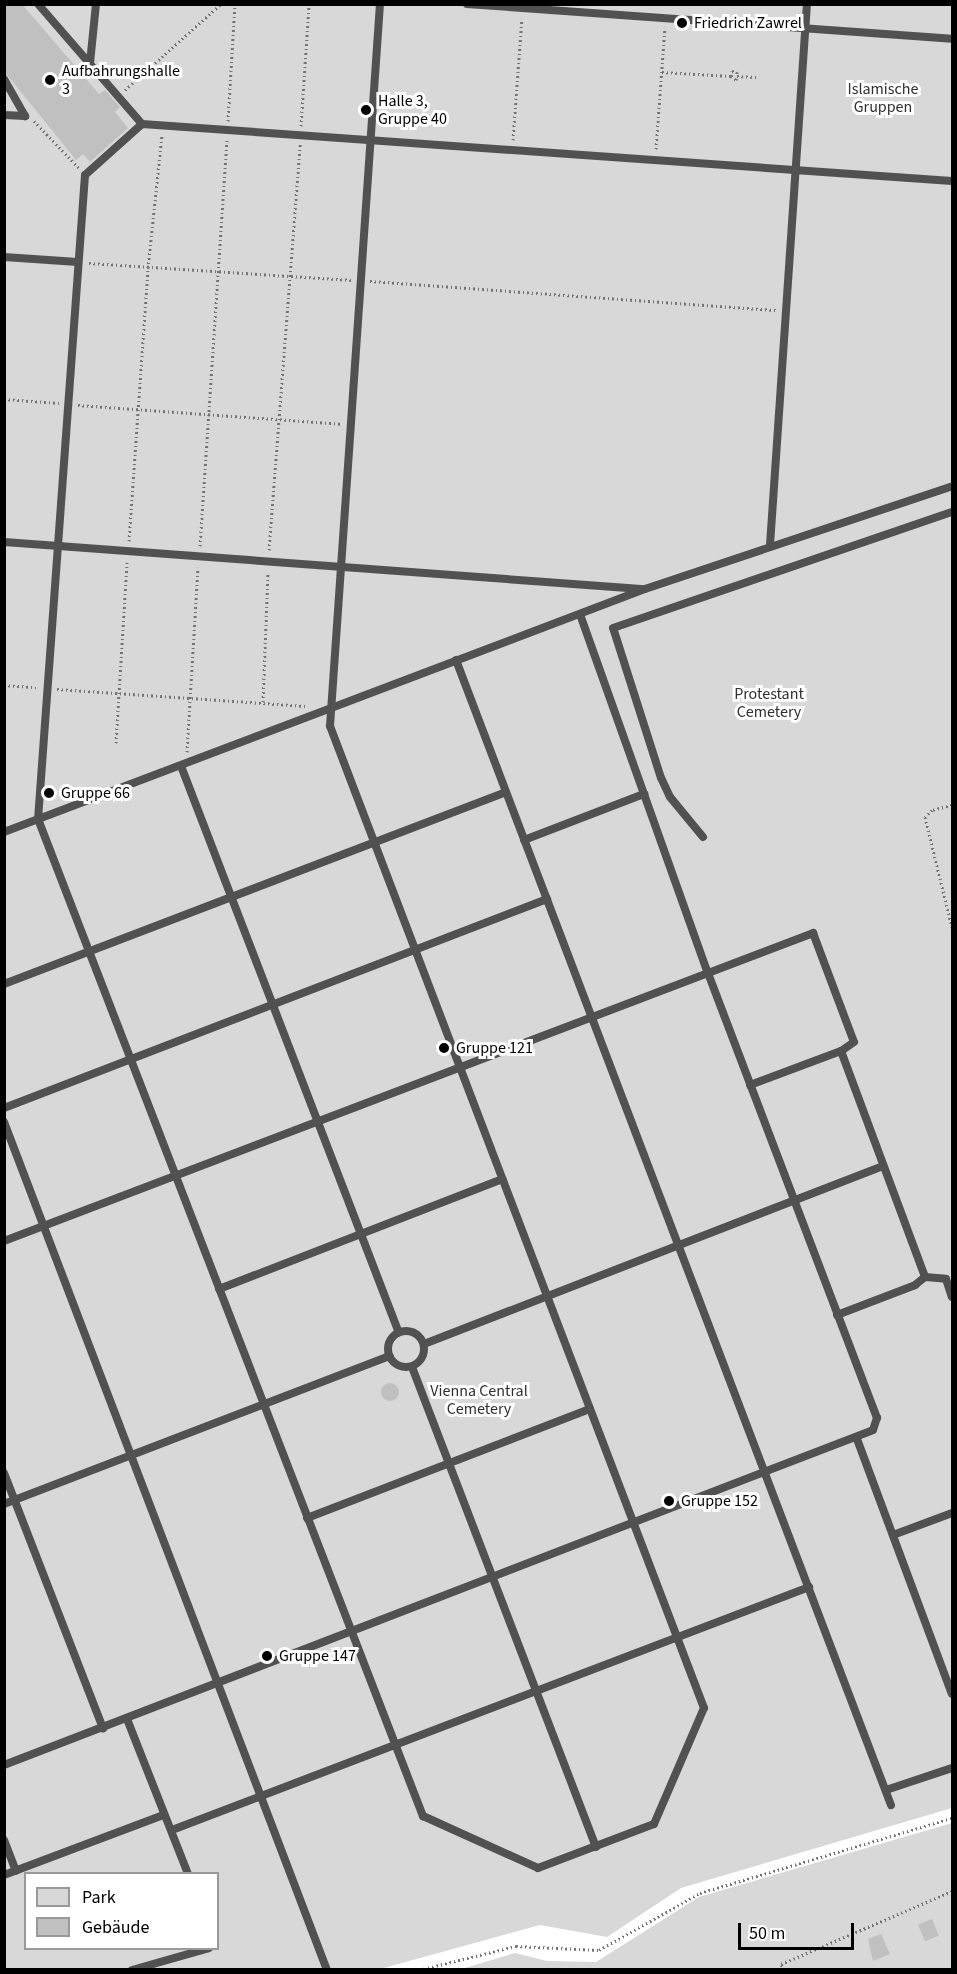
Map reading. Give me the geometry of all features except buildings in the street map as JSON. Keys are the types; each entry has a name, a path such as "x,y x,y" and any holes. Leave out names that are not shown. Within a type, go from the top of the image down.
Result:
{"lane":[{"path":"38,4 142,124 952,181"},
{"path":"90,63 96,4"},
{"path":"142,124 85,175 38,819 423,1816 538,1868 654,1824 704,1708 330,726 380,4"},
{"path":"467,4 952,39"},
{"path":"770,545 807,4"},
{"path":"4,79 25,116"},
{"path":"4,115 25,116"},
{"path":"4,257 78,262"},
{"path":"7,830 645,589 770,545 952,486"},
{"path":"703,837 670,797 613,628 952,512"},
{"path":"4,542 645,589"},
{"path":"4,1766 633,1522 857,1439 873,1430 877,1418 707,971 580,615"},
{"path":"456,660 891,1805"},
{"path":"184,764 232,897 399,1333"},
{"path":"4,984 506,792"},
{"path":"524,840 644,794"},
{"path":"4,1108 547,900"},
{"path":"4,1241 707,971 813,933 854,1042 841,1051 750,1085"},
{"path":"841,1051 925,1277"},
{"path":"4,1122 221,1683 327,1970"},
{"path":"424,1344 545,1294 677,1246 882,1166"},
{"path":"219,1289 502,1179"},
{"path":"837,1315 915,1285 925,1277 946,1279 952,1297"},
{"path":"399,1333 416,1334 424,1344 423,1355 412,1367 397,1364 390,1356 391,1341 399,1333"},
{"path":"4,1504 390,1356"},
{"path":"412,1367 596,1847"},
{"path":"307,1518 590,1409"},
{"path":"857,1439 952,1694"},
{"path":"4,1473 103,1728"},
{"path":"893,1535 952,1513"},
{"path":"172,1830 809,1587"},
{"path":"127,1719 187,1872"},
{"path":"886,1790 952,1768"},
{"path":"4,1875 164,1815"},
{"path":"4,1840 16,1871"},
{"path":"132,1970 203,1950"}],"path":[{"path":"119,95 221,4"},
{"path":"184,764 207,415 219,274 235,4"},
{"path":"263,702 268,561 309,4"},
{"path":"512,151 523,9"},
{"path":"655,161 666,19"},
{"path":"662,72 731,76 736,80 736,76 756,77"},
{"path":"25,116 41,125 85,175"},
{"path":"116,743 117,693 148,268 163,126"},
{"path":"78,262 219,274 362,281 786,311"},
{"path":"4,399 138,411 351,425"},
{"path":"4,686 330,707"},
{"path":"952,805 932,810 925,817 952,928"},
{"path":"419,1970 516,1946 581,1953 599,1950 700,1893 952,1818"},
{"path":"784,1970 782,1964 952,1891"}],"green space":[{"name":"Vienna Central Cemetery","path":"5,5 952,5 952,1808 681,1888 607,1937 540,1925 380,1969 5,1970"},
{"path":"952,1823 952,1969 458,1970 515,1953 547,1961 596,1962 699,1897"}],"place":[{"name":"Friedrich Zawrel","path":"682,23"},
{"name":"Aufbahrungshalle 3","path":"50,80"},
{"name":"Halle 3, Gruppe 40","path":"366,110"},
{"name":"Gruppe 66","path":"49,793"},
{"name":"Gruppe 121","path":"444,1048"},
{"name":"Gruppe 152","path":"669,1501"},
{"name":"Gruppe 147","path":"267,1656"}],"park label":[{"name":"Islamische Gruppen","path":"883,98"},
{"name":"Protestant Cemetery","path":"769,703"}]}
